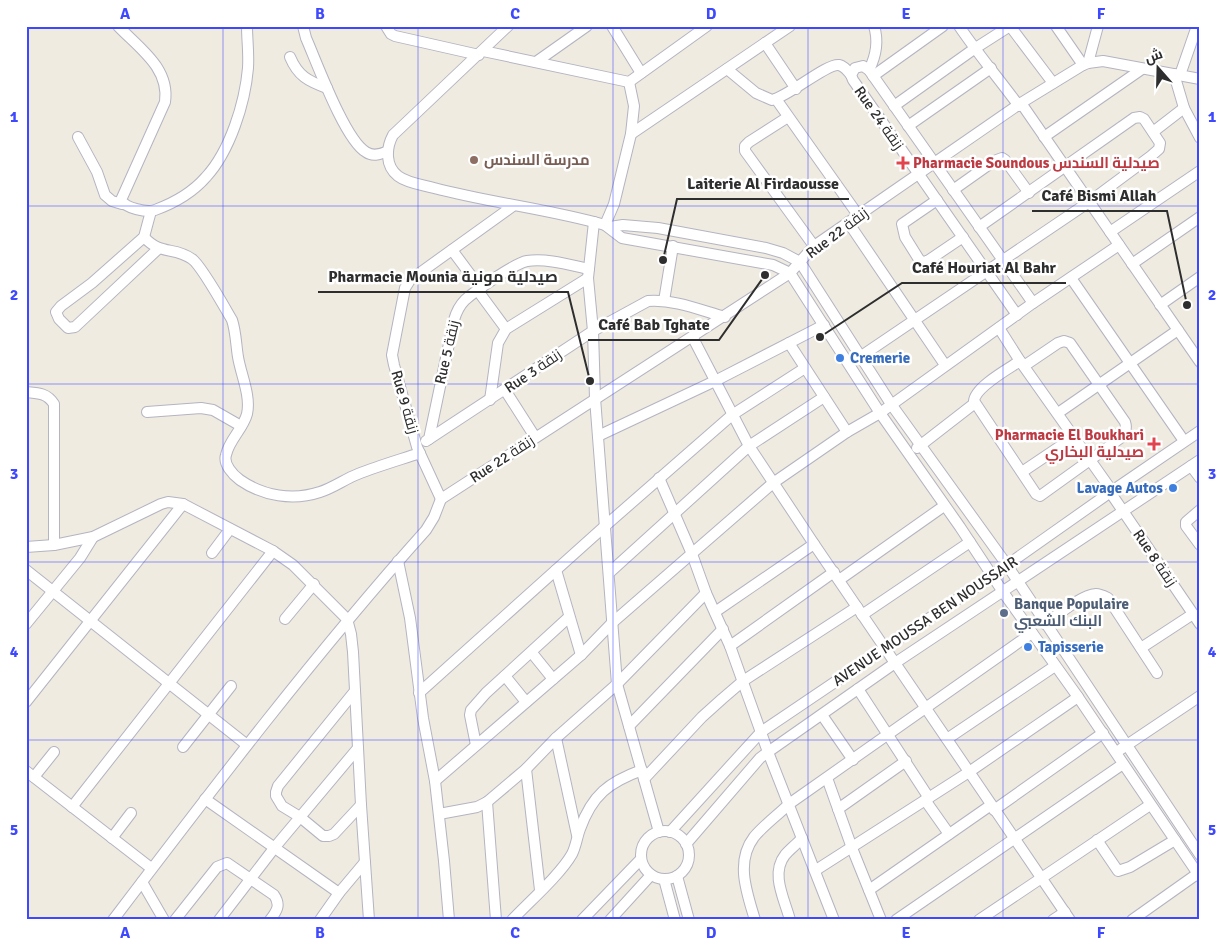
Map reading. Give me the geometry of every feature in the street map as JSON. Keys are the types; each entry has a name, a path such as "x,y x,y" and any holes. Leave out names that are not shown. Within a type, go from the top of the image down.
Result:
{"street":[{"path":"118,26 158,68 164,78 166,89 165,102 121,196 122,204"},
{"path":"78,137 96,172 105,195 112,201 151,211 190,192 206,178 222,154 230,137 245,90 248,66 247,26"},
{"path":"303,26 342,120 360,147 366,153 375,154 388,151"},
{"path":"386,26 391,34 395,36 536,62 629,82 707,26"},
{"path":"508,26 393,135 388,151 390,166 400,178 443,190 608,226 623,225 658,228 766,248 783,253 800,262 891,404 1006,565 1200,855"},
{"path":"536,62 587,26"},
{"path":"612,26 641,73"},
{"path":"632,134 790,26"},
{"path":"871,73 876,50 874,26"},
{"path":"871,73 943,26"},
{"path":"959,26 974,49 1020,104 1044,137 1200,362"},
{"path":"894,106 974,49 1010,26 1053,83"},
{"path":"1056,26 1086,64"},
{"path":"1086,64 1098,26"},
{"path":"1198,29 1177,75 1184,108 1200,138"},
{"path":"765,44 796,89"},
{"path":"290,57 296,70 305,79 328,88"},
{"path":"1086,64 1102,62 1200,79"},
{"name":"Rue 22 زنقة","path":"441,499 595,398 725,317 790,273 814,246 848,222 1020,104 1086,64"},
{"path":"727,69 744,85 767,99 776,99 796,89 832,66 842,66 852,75"},
{"name":"Rue 24 زنقة","path":"1017,314 853,80 853,71 859,66 862,66 871,73 1033,303"},
{"path":"908,126 991,68"},
{"path":"1044,137 1142,69"},
{"path":"608,226 632,134 634,106 629,82"},
{"path":"776,99 858,215"},
{"path":"1153,132 1184,108"},
{"path":"788,117 749,142 745,146 744,151 814,246"},
{"path":"860,357 1002,259 1089,202 1159,149 1160,143 1144,119 1140,117 1134,118 1066,168 979,227"},
{"path":"953,190 999,158 1005,160 1029,193"},
{"path":"1110,232 1200,172"},
{"path":"937,200 902,224 905,237 920,261 926,262 963,237"},
{"name":"Rue 9 زنقة","path":"441,499 418,450 396,377 392,355 405,288 410,280 514,206"},
{"path":"151,211 144,237 92,283 58,309 56,315 68,328 75,327 158,249"},
{"path":"1132,264 1200,217"},
{"path":"594,222 588,274 593,332 595,398 617,684 659,832"},
{"path":"848,222 945,365"},
{"path":"608,226 616,235 622,238 773,265 790,273 880,413 1175,840 1197,869 1132,920"},
{"path":"144,237 158,249 182,253 196,262 232,320 248,404 241,426 225,456 226,464 237,478 252,488 268,494 286,496 320,492 358,474 418,450 429,439"},
{"path":"434,780 553,679 612,623 773,483 847,432 880,413 1017,314 1119,245"},
{"path":"664,301 673,246"},
{"path":"452,250 506,329"},
{"name":"Rue 5 زنقة","path":"429,439 454,320 457,310 465,301 515,265 528,261 541,261 588,274"},
{"path":"490,400 498,343 506,329 588,274"},
{"path":"1160,305 1200,277"},
{"path":"1072,278 1184,441"},
{"name":"Rue 3 زنقة","path":"429,439 593,332 643,303 653,300 664,301 725,317"},
{"path":"598,436 715,382 824,325"},
{"name":"Rue 8 زنقة","path":"999,328 1200,624"},
{"path":"1058,413 1178,330"},
{"path":"693,338 749,446 1067,916 1053,920"},
{"path":"1064,341 1070,343 1075,349 1099,384 1125,422 1127,427 1125,433 1040,496 1036,494 974,402 975,394 982,387 1064,341"},
{"path":"789,343 847,432"},
{"path":"419,693 732,415 804,368"},
{"path":"505,390 535,437"},
{"path":"26,392 44,394 54,404 54,545"},
{"path":"609,572 749,446 824,397"},
{"path":"908,454 974,402"},
{"path":"147,412 201,408 214,410 241,426"},
{"name":"AVENUE MOUSSA BEN NOUSSAIR","path":"670,832 761,732 992,576 1111,491 1200,431"},
{"path":"1022,472 1074,437"},
{"path":"1195,463 1200,478"},
{"name":"AVENUE MOUSSA BEN NOUSSAIR","path":"686,844 760,758 768,752 895,663 1195,463"},
{"path":"660,478 706,593 730,646 768,752 816,870 834,920"},
{"path":"113,920 151,868 347,619 426,530 434,517 441,499"},
{"path":"26,547 54,545 94,538 161,504 173,502 183,504 273,550 314,584 347,619 351,634 369,920"},
{"path":"26,702 183,504"},
{"path":"730,646 944,506"},
{"path":"1200,510 1186,522 1186,526 1200,545"},
{"path":"212,552 230,529"},
{"path":"26,624 94,538"},
{"path":"512,920 572,854 577,836 591,805 604,790 622,777 643,775 702,717 744,682 970,542"},
{"path":"715,612 814,544"},
{"path":"72,807 273,550"},
{"path":"398,561 408,608 419,693 439,814 449,920"},
{"path":"26,570 247,745"},
{"path":"556,570 581,654"},
{"path":"284,619 314,584"},
{"path":"439,814 477,807 487,802 526,769 556,738 617,684 706,593"},
{"path":"1045,624 1084,598 1096,594 1102,595 1108,598 1157,673"},
{"path":"1141,648 1193,614"},
{"path":"476,745 470,715 471,710 486,693 570,617"},
{"path":"628,726 723,629"},
{"path":"754,920 744,883 744,860 748,847 755,836 789,804 1032,634"},
{"path":"532,653 553,679"},
{"path":"947,739 1056,666"},
{"path":"505,676 526,702"},
{"path":"183,746 231,686"},
{"path":"858,689 906,761 949,834"},
{"path":"355,691 276,792 278,801 282,806 300,817 319,833 329,836 334,834 361,804"},
{"path":"1116,753 1200,696"},
{"path":"816,870 969,772 1078,697"},
{"path":"822,715 852,760"},
{"path":"869,890 949,834 1103,734"},
{"path":"556,738 577,836"},
{"path":"219,920 250,878 358,748"},
{"path":"54,752 30,774 151,868"},
{"path":"838,809 906,761"},
{"path":"896,920 1123,764"},
{"path":"526,769 540,890"},
{"path":"827,778 852,848 881,920"},
{"path":"205,799 339,893"},
{"path":"487,802 496,920"},
{"path":"980,920 1150,804"},
{"path":"112,838 131,813"},
{"path":"659,832 670,832 679,836 686,844 688,862 677,876 664,879 651,875 644,868 641,859 643,844 650,836 659,832"},
{"path":"790,920 778,876 779,868 784,856 802,838"},
{"path":"1097,840 1118,871 1130,867 1175,840"},
{"path":"582,920 641,859"},
{"path":"320,920 339,893 365,862"},
{"path":"175,920 217,867 227,863 274,895 278,900 278,908 270,920"},
{"path":"610,920 651,875"},
{"path":"677,876 688,920"},
{"path":"664,879 675,920"},
{"path":"142,882 164,920"},
{"path":"329,906 330,920"}],"place":[{"name":"مدرسة السندس","path":"474,160"},
{"name":"Pharmacie Soundous صيدلية السندس","path":"903,163"},
{"name":"Laiterie Al Firdaousse","path":"663,260"},
{"name":"Café Bab Tghate","path":"765,275"},
{"name":"Café Bismi Allah","path":"1187,305"},
{"name":"Café Houriat Al Bahr","path":"820,337"},
{"name":"Cremerie","path":"840,358"},
{"name":"Pharmacie Mounia صيدلية مونية","path":"590,381"},
{"name":"Pharmacie El Boukhari صيدلية البخاري","path":"1154,444"},
{"name":"Lavage Autos","path":"1173,488"},
{"name":"Banque Populaire البنك الشعبي","path":"1004,613"},
{"name":"Tapisserie","path":"1028,647"}]}
